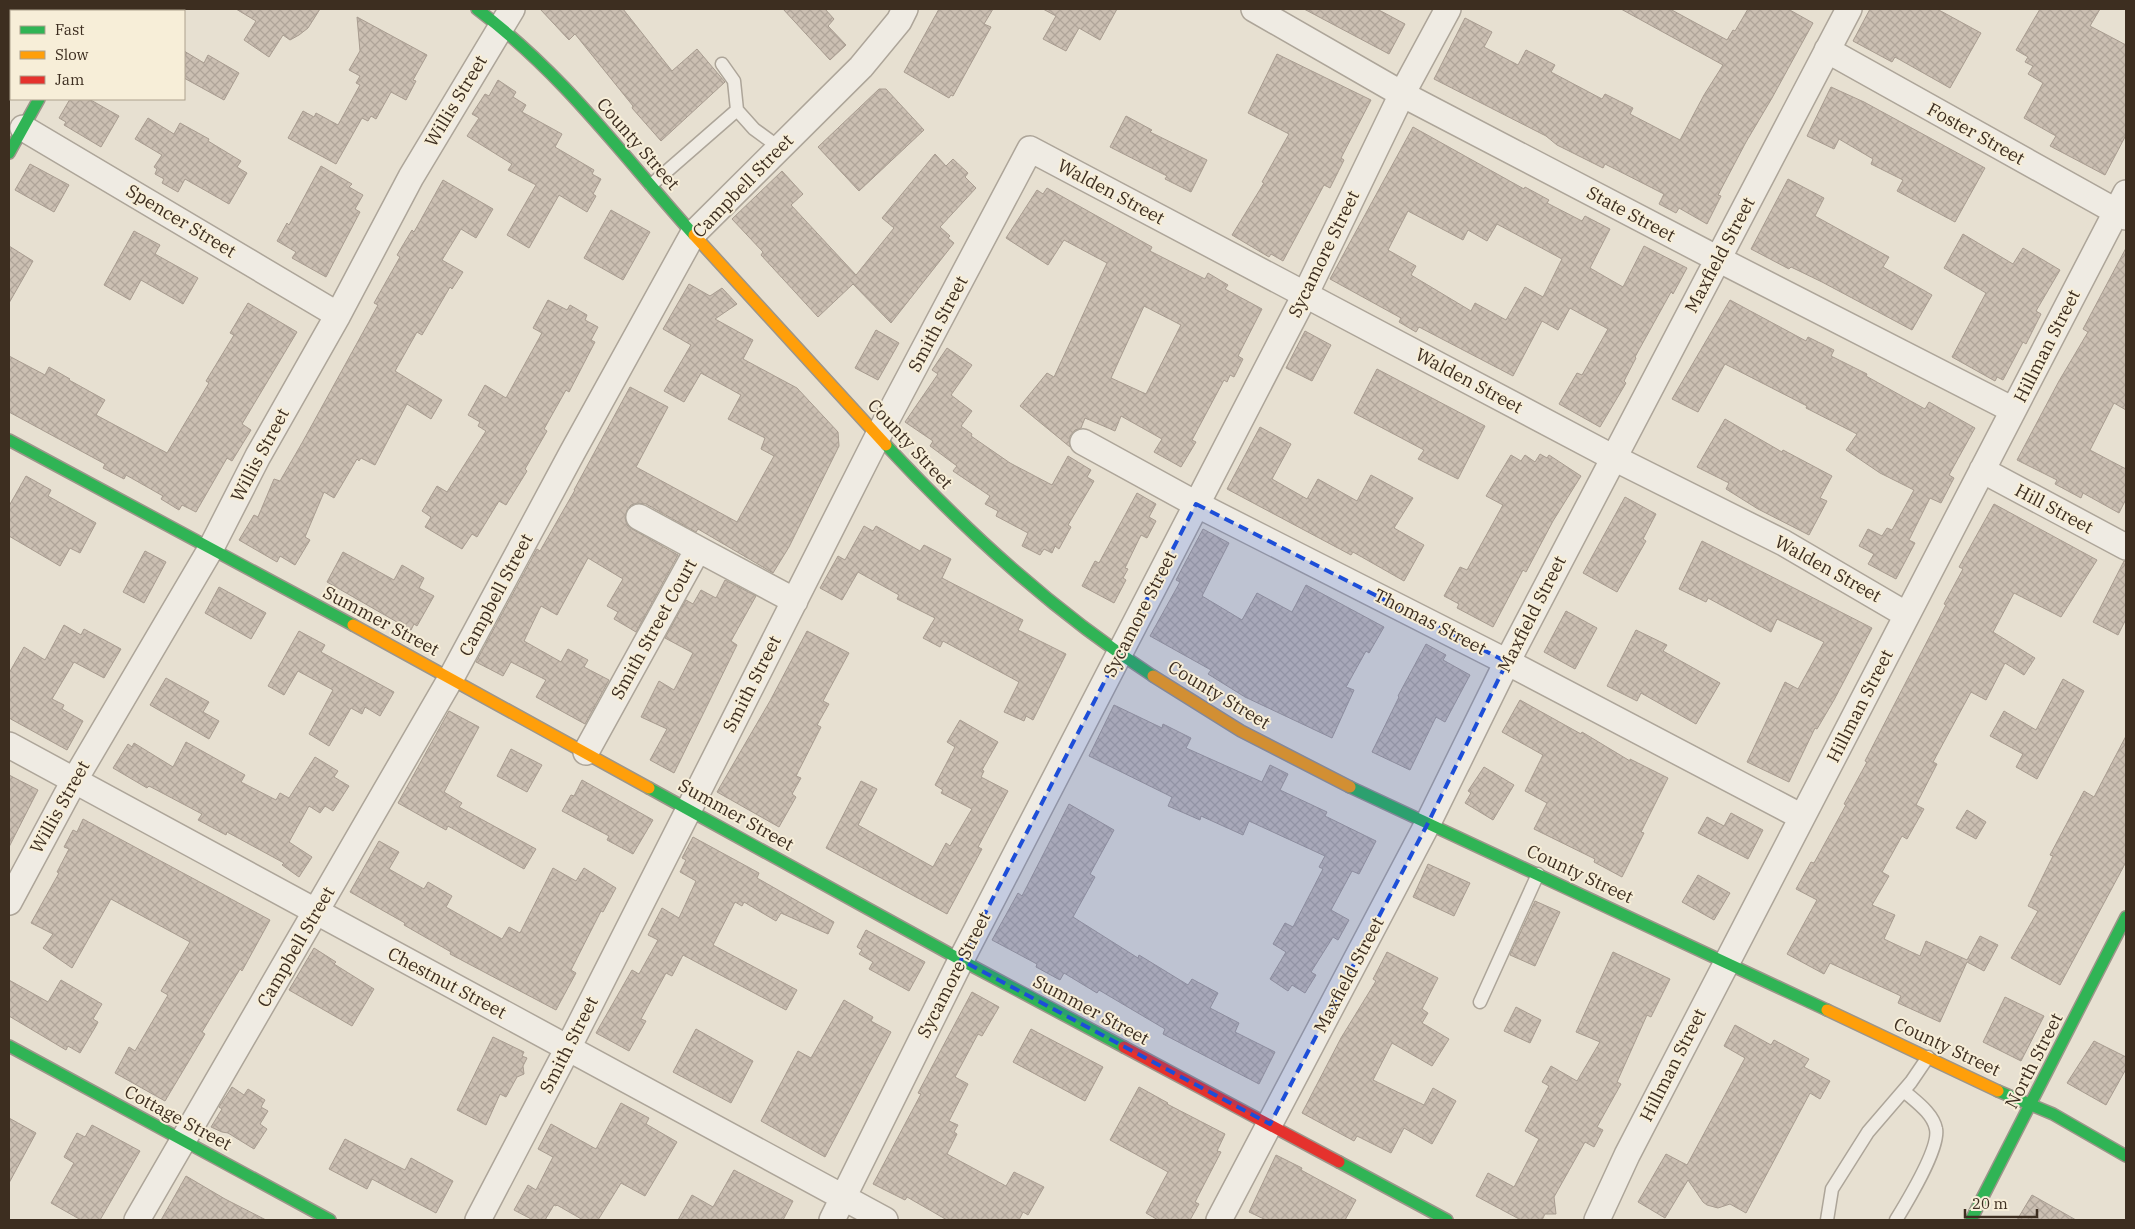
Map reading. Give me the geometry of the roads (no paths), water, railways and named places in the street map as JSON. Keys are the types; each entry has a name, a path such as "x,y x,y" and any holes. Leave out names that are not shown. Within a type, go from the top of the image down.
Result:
{"main road":[{"name":"County Street","path":"477,9 507,17 548,70 693,234 930,492 986,547 1049,600 1120,653 1208,711 1269,746 1428,824 1727,962 2031,1106 2053,1114 2126,1156"},
{"path":"9,153 38,100"},
{"name":"Summer Street","path":"9,440 210,550 451,678 961,960 1447,1220"},
{"name":"North Street","path":"1971,1220 2126,917"},
{"name":"Cottage Street","path":"9,1046 330,1220"}],"street":[{"name":"Campbell Street","path":"137,1220 451,678 576,445 693,234 861,67 899,21 906,9"},
{"name":"State Street","path":"1254,9 1402,94 2013,410"},
{"name":"Sycamore Street","path":"832,1220 961,960 1305,295 1402,94 1448,9"},
{"name":"Maxfield Street","path":"1219,1220 1428,824 1507,662 1849,9"},
{"name":"Willis Street","path":"9,902 74,780 210,550 258,456 338,315 411,177 507,17"},
{"name":"Foster Street","path":"1827,50 2123,207"},
{"name":"Spencer Street","path":"23,128 338,315"},
{"name":"Walden Street","path":"1030,149 1614,458 1784,543 1907,614"},
{"name":"Smith Street","path":"478,1220 568,1048 878,436 1030,149"},
{"name":"Hillman Street","path":"1597,1220 1627,1155 1802,816 2013,410 2123,207"},
{"name":"Thomas Street","path":"1083,442 1196,504 1507,662 1802,816"},
{"name":"Hill Street","path":"1982,470 2126,548"},
{"path":"639,517 698,549"},
{"name":"Smith Street Court","path":"586,752 698,549 794,601"},
{"name":"Chestnut Street","path":"9,744 885,1220"}],"lane":[{"path":"722,64 734,82 737,110 754,129 780,148"},
{"path":"651,185 737,110"},
{"path":"1480,1002 1538,874"},
{"path":"1826,1220 1832,1189 1868,1132 1904,1091 1928,1057"},
{"path":"1896,1220 1920,1179 1934,1146 1937,1129 1930,1115 1904,1091"}]}
